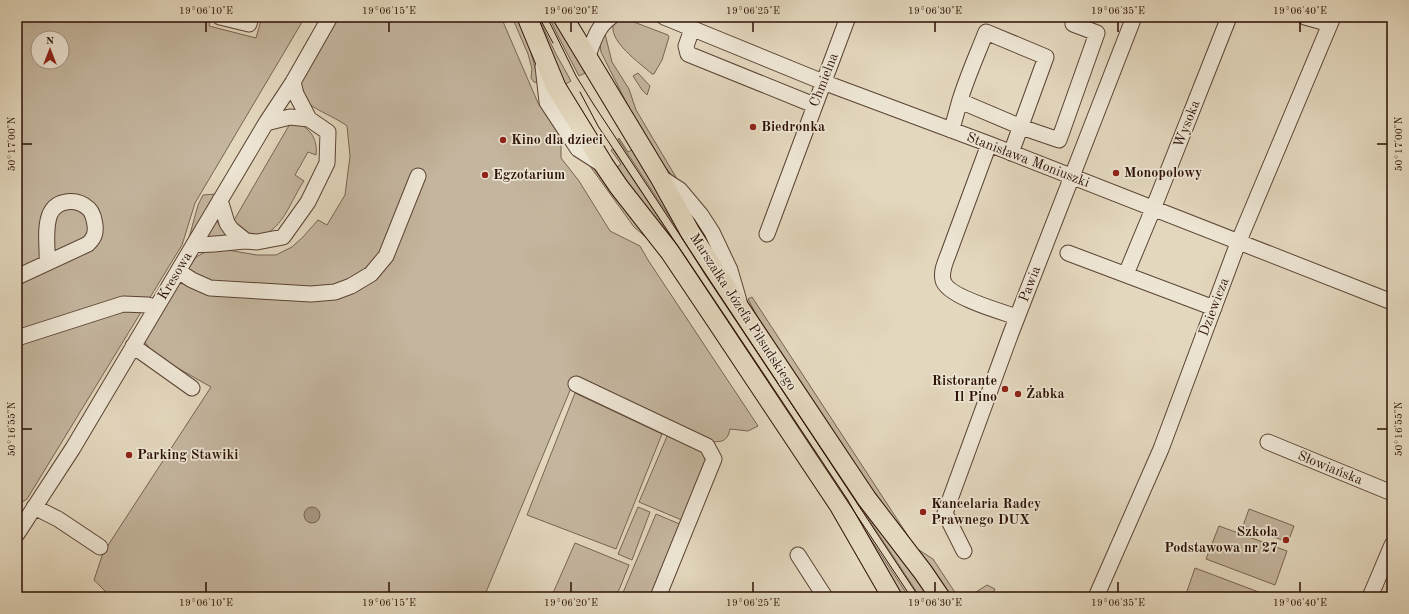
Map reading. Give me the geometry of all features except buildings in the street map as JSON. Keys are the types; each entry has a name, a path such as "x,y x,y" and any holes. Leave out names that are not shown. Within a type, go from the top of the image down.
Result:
{"main road":[{"name":"Marszałka Józefa Piłsudskiego","path":"527,17 556,87 604,165 619,187 670,252 711,313 839,505 892,597"},
{"name":"Marszałka Józefa Piłsudskiego","path":"563,17 659,176 690,232 866,499 940,597"}],"street":[{"path":"220,17 249,24 251,17"},
{"name":"Kresowa","path":"18,529 72,448 266,123 293,82 330,17"},
{"path":"573,17 587,58"},
{"path":"587,58 602,24 611,17"},
{"name":"Stanisława Moniuszki","path":"664,17 823,82 989,144 1392,302"},
{"name":"Chmielna","path":"767,234 848,17"},
{"name":"Pawia","path":"964,552 945,513 1017,317 1134,17"},
{"name":"Wysoka","path":"1126,274 1229,17"},
{"path":"1305,17 1332,21"},
{"name":"Dziewicza","path":"1096,597 1161,449 1238,242 1332,21"},
{"path":"960,101 1021,127 1059,140 1097,33 1073,24"},
{"path":"692,28 686,46 688,54 814,105"},
{"path":"951,130 960,101 986,32 1010,41 1046,57 1012,153"},
{"path":"194,244 206,246 246,241 258,242 283,237 308,202 327,163 328,132 309,119 296,94 293,82"},
{"path":"266,123 290,117 309,119"},
{"path":"989,144 942,272 943,281 950,289 961,297 1017,317"},
{"path":"178,271 192,280 210,288 311,294 335,292 351,286 371,274 386,256 418,176"},
{"path":"220,200 226,223 246,241"},
{"path":"1068,253 1214,308"},
{"path":"17,277 48,263"},
{"path":"17,338 123,304 148,305 155,308"},
{"path":"133,346 192,388"},
{"path":"576,384 707,446 714,459 658,597"},
{"name":"Słowiańska","path":"1268,442 1392,493"},
{"path":"34,507 58,519 100,547"},
{"path":"1370,597 1392,545"},
{"path":"798,555 825,597"}],"shaded area":[{"path":"17,17 211,17 209,26 256,38 262,17 305,17 195,203 182,245 27,499 17,505"},
{"path":"339,17 501,17 538,103 561,138 561,158 579,181 610,231 640,246 758,426 748,431 730,429 725,440 719,442 706,441 576,376 484,597 111,597 94,580 103,553 211,387 153,354 143,339 196,257 216,248 257,255 276,255 292,247 318,220 327,225 345,195 350,156 347,126 309,104 304,96 301,82 301,79"},
{"path":"512,17 520,17 525,30 539,83 534,82 531,78 532,69 528,54"},
{"path":"535,17 538,17 571,81 564,85"},
{"path":"549,17 553,17 587,72 579,76"},
{"path":"626,19 668,35 669,37 662,60 654,74 652,74 626,51 615,36 613,29 614,22"},
{"path":"604,30 612,62 629,89 636,110 680,184 662,164 628,106 601,52 600,43"},
{"path":"638,73 650,86 647,95 633,76"},
{"path":"291,122 303,126 311,133 314,138 316,155 308,152 295,175 304,181 282,219 275,227 267,233 257,235 246,232 233,222"},
{"path":"619,138 628,152 635,148 929,592 920,597 618,139"},
{"path":"613,149 909,597 898,597 616,168 621,164 611,150"},
{"path":"587,162 605,179 648,239 634,227"},
{"path":"216,194 187,245 198,205 203,195"},
{"path":"216,220 228,237 205,238"},
{"path":"752,297 916,548 933,559 958,597 948,597 874,498 768,337 748,299"},
{"path":"575,393 662,434 616,549 527,515"},
{"path":"668,434 701,450 706,462 684,521 639,502"},
{"path":"312,507 319,512 320,515 315,522 312,523 305,518 304,515 309,508"},
{"path":"638,507 650,512 632,560 618,554"},
{"path":"1249,509 1294,526 1288,542 1243,526"},
{"path":"656,514 682,525 652,597 620,597 622,595"},
{"path":"1219,526 1287,551 1275,585 1206,559"},
{"path":"575,543 629,565 619,590 612,597 562,597 553,593"},
{"path":"1195,568 1264,594 1263,597 1185,597"},
{"path":"987,585 995,589 991,597 975,597 976,592"}],"tram line":[{"path":"539,17 553,43"},
{"path":"547,17 576,76 594,105 919,597"},
{"path":"580,92 598,126 911,597"}],"place":[{"name":"Biedronka","path":"753,127"},
{"name":"Kino dla dzieci","path":"503,140"},
{"name":"Monopolowy","path":"1116,173"},
{"name":"Egzotarium","path":"485,175"},
{"name":"Ristorante Il Pino","path":"1005,389"},
{"name":"Żabka","path":"1018,394"},
{"name":"Parking Stawiki","path":"129,455"},
{"name":"Kancelaria Radcy Prawnego DUX","path":"923,512"},
{"name":"Szkoła Podstawowa nr 27","path":"1286,540"}]}
